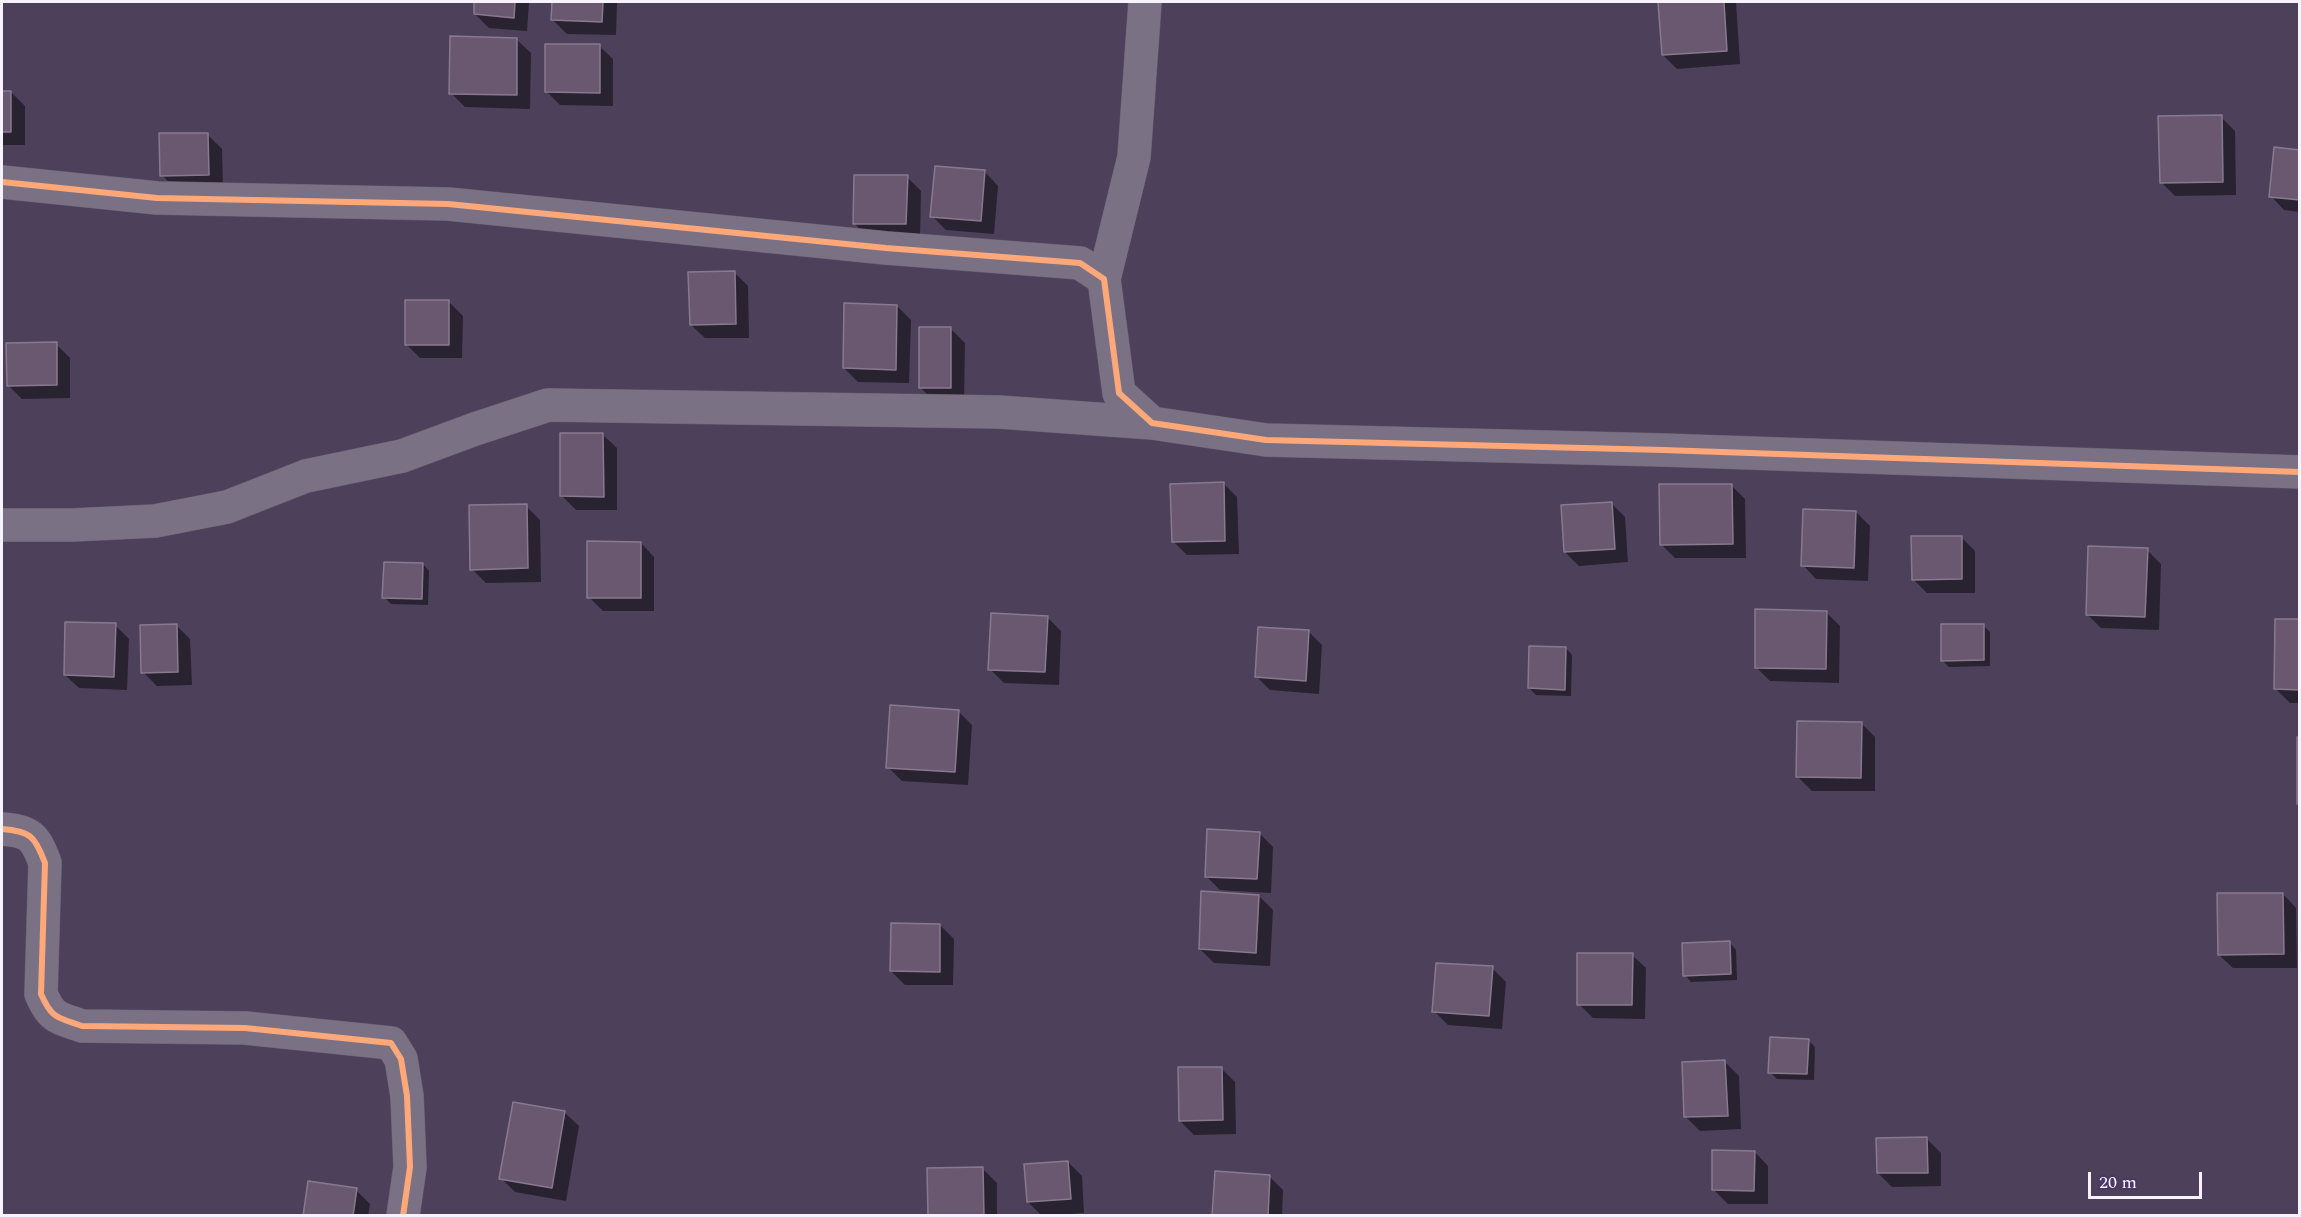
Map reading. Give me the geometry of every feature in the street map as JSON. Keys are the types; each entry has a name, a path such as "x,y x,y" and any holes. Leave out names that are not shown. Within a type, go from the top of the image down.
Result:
{"street":[{"path":"1146,2 1134,157 1104,279 1119,393 1152,423"},
{"path":"2,182 157,198 448,204 874,246 1080,263 1104,279"},
{"path":"2,525 73,525 154,521 227,507 306,476 402,456 548,405 999,412 1152,423 1266,440 1663,450 2300,472"},
{"path":"2,829 22,831 38,844 45,863 41,994 49,1012 82,1026 245,1028 391,1043 401,1059 407,1096 410,1167 403,1215"}],"building":[{"path":"474,2 515,2 514,18 474,14"},
{"path":"552,2 603,2 602,22 551,20"},
{"path":"1658,2 1724,2 1727,51 1662,55"},
{"path":"450,36 517,38 517,95 449,94"},
{"path":"545,44 600,44 600,93 545,92"},
{"path":"2,91 11,91 11,132 2,132"},
{"path":"2222,115 2223,182 2160,183 2158,116"},
{"path":"159,133 208,133 209,175 160,176"},
{"path":"2274,147 2300,150 2300,200 2269,197"},
{"path":"935,166 985,170 981,221 930,217"},
{"path":"854,175 908,175 906,224 853,224"},
{"path":"735,271 736,324 690,325 688,272"},
{"path":"405,300 449,300 449,345 405,345"},
{"path":"844,303 897,305 896,370 843,368"},
{"path":"919,327 951,327 951,388 919,388"},
{"path":"57,342 57,385 7,386 6,343"},
{"path":"560,433 603,433 604,497 560,496"},
{"path":"1224,482 1225,541 1172,542 1170,484"},
{"path":"1659,484 1732,484 1733,544 1660,545"},
{"path":"1612,502 1615,549 1564,552 1561,505"},
{"path":"527,504 528,568 470,570 469,505"},
{"path":"1803,509 1856,511 1854,568 1801,566"},
{"path":"1911,536 1962,536 1962,579 1912,580"},
{"path":"587,541 641,542 641,598 587,598"},
{"path":"2088,546 2148,548 2145,617 2086,615"},
{"path":"384,562 423,563 422,599 382,598"},
{"path":"1755,609 1827,611 1826,669 1755,668"},
{"path":"991,613 1048,616 1045,672 988,670"},
{"path":"2275,619 2300,619 2300,690 2274,689"},
{"path":"65,622 116,623 114,677 64,675"},
{"path":"177,624 178,672 141,673 140,625"},
{"path":"1941,624 1984,624 1984,660 1941,661"},
{"path":"1258,627 1309,630 1306,681 1255,677"},
{"path":"1529,646 1566,647 1565,690 1528,688"},
{"path":"890,705 959,710 955,772 886,768"},
{"path":"1797,721 1862,722 1861,778 1796,777"},
{"path":"2297,737 2300,737 2300,804 2297,804"},
{"path":"1207,829 1260,832 1257,879 1205,877"},
{"path":"1201,891 1259,895 1256,953 1199,949"},
{"path":"2217,893 2283,893 2284,954 2218,955"},
{"path":"891,923 940,924 940,972 890,971"},
{"path":"1730,941 1731,974 1683,976 1682,943"},
{"path":"1577,953 1633,953 1632,1005 1577,1005"},
{"path":"1436,963 1493,966 1489,1016 1432,1012"},
{"path":"1770,1037 1809,1039 1807,1074 1768,1073"},
{"path":"1725,1060 1728,1116 1684,1117 1682,1062"},
{"path":"1178,1067 1222,1067 1223,1120 1179,1121"},
{"path":"513,1102 565,1111 552,1188 499,1179"},
{"path":"1927,1137 1928,1173 1877,1173 1876,1138"},
{"path":"1712,1150 1755,1151 1754,1191 1712,1190"},
{"path":"1068,1161 1071,1199 1027,1202 1024,1164"},
{"path":"983,1167 984,1216 928,1216 927,1168"},
{"path":"1215,1171 1270,1175 1268,1216 1212,1216"},
{"path":"308,1181 357,1188 353,1216 303,1216"}],"cycle path":[{"path":"2,182 157,198 448,204 886,248 1080,263 1104,279 1119,393 1152,423 1266,440 1663,450 2300,472"},
{"path":"2,829 19,831 30,837 38,847 45,863 41,994 56,1016 82,1026 245,1028 391,1043 401,1059 407,1096 410,1167 403,1216"}]}
